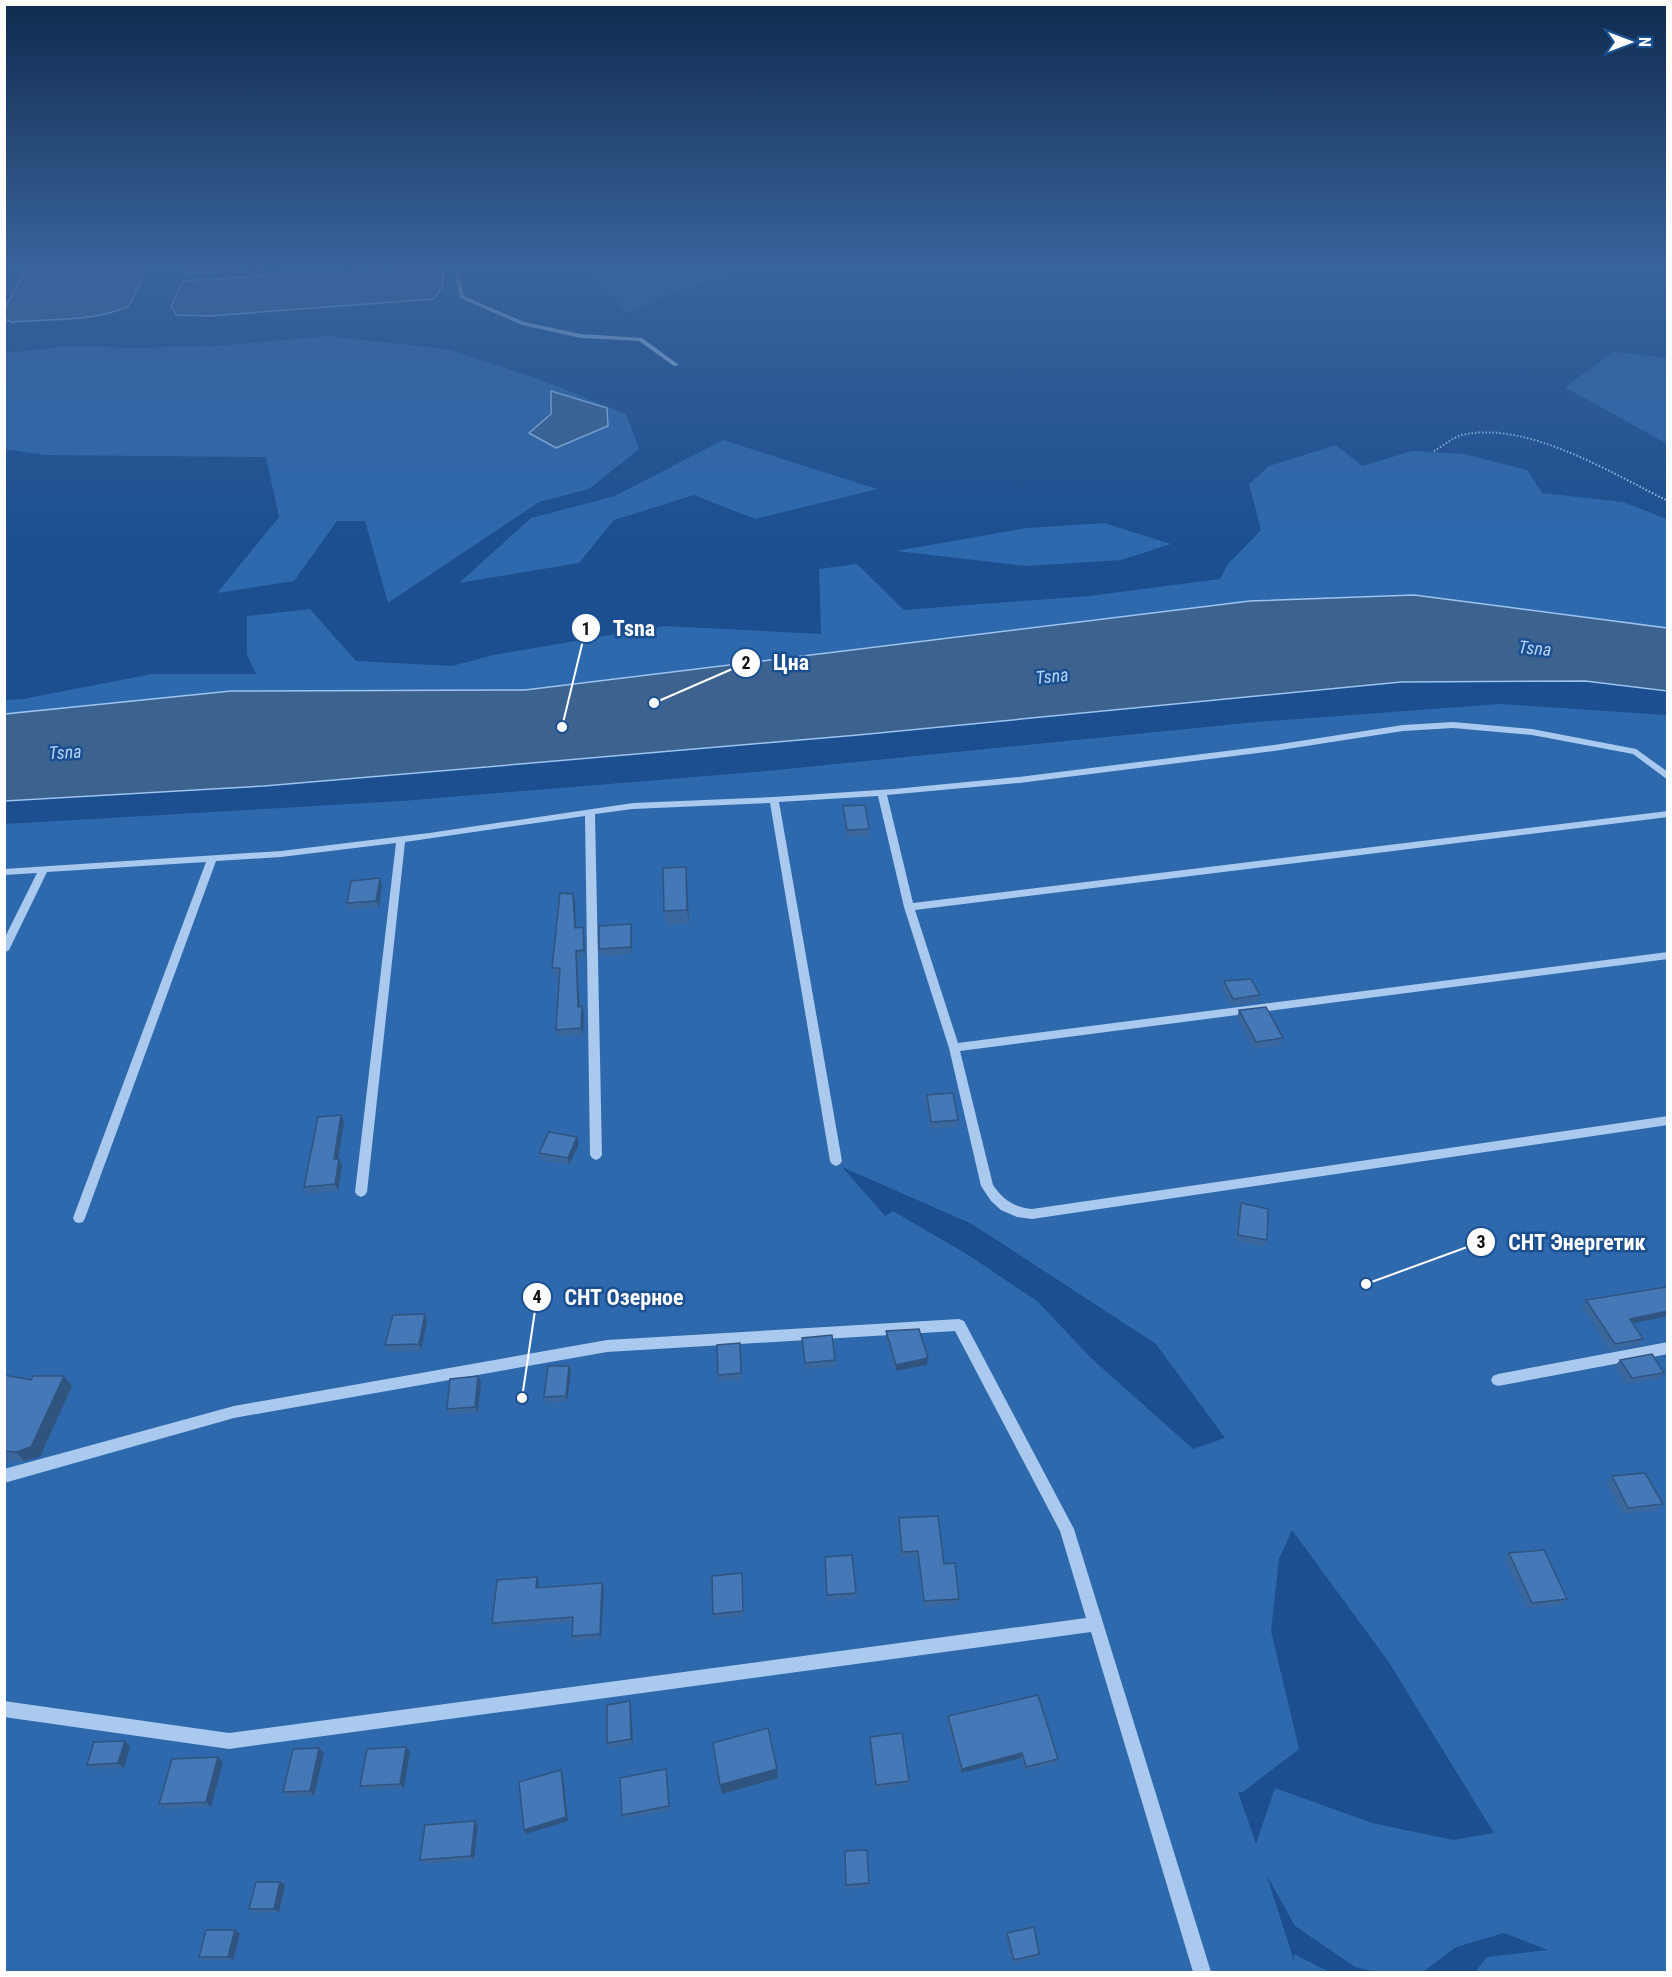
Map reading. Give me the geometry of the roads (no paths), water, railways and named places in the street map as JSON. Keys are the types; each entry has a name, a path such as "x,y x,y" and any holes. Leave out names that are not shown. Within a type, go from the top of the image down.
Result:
{"lane":[{"path":"663,355 676,365"},
{"path":"4,872 281,855 633,806 882,793 1019,780 1274,748 1403,728 1453,725 1532,732 1636,752 1668,777"},
{"path":"882,793 909,907 954,1048 987,1186 997,1202 1020,1213 1032,1214 1668,1120"},
{"path":"774,800 836,1161"},
{"path":"590,812 596,1155"},
{"path":"909,907 1668,814"},
{"path":"361,1192 401,840"},
{"path":"79,1218 212,858"},
{"path":"4,950 44,869"},
{"path":"954,1048 1668,955"},
{"path":"4,1476 234,1412 607,1346 959,1325 1067,1528 1203,1972"},
{"path":"1497,1380 1668,1348"},
{"path":"4,1709 229,1741 1096,1624"}],"water":[{"path":"551,391 607,408 608,426 556,448 529,433 551,414"},
{"path":"1414,595 1667,628 1667,691 1585,681 1401,682 858,735 264,786 5,801 5,714 231,691 525,690 1250,601"}],"place":[{"name":"Цна","path":"654,703"},
{"name":"Tsna","path":"562,727"},
{"name":"СНТ Энергетик","path":"1366,1284"},
{"name":"СНТ Озерное","path":"522,1398"}]}
